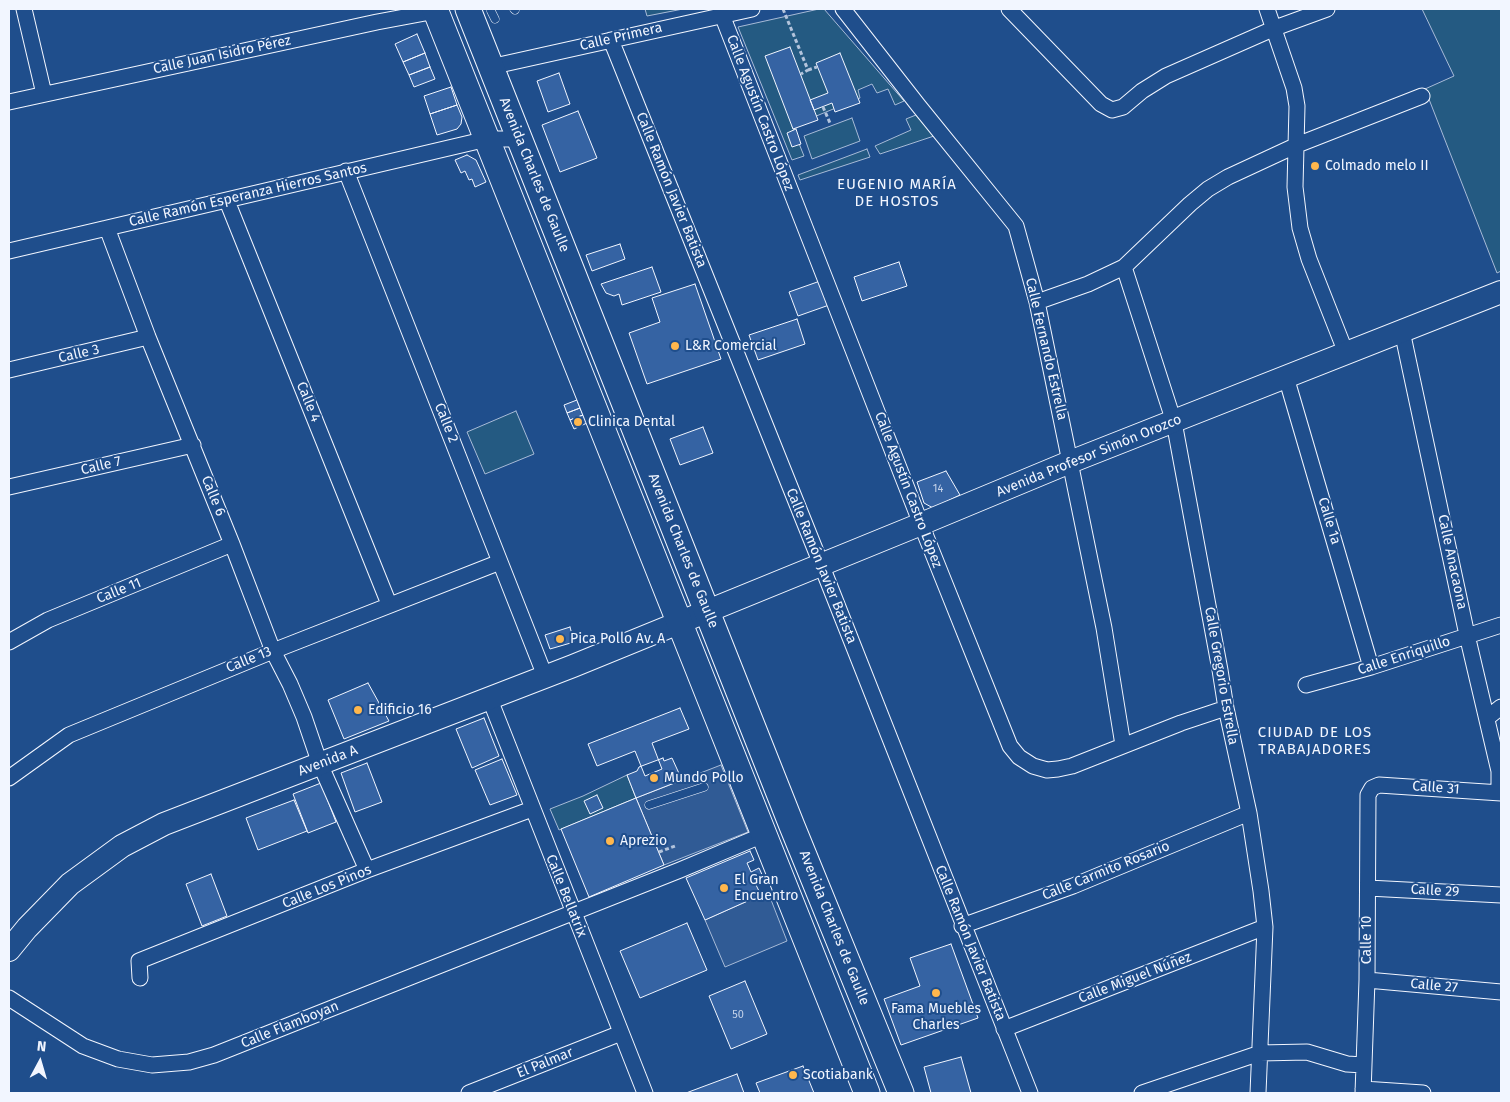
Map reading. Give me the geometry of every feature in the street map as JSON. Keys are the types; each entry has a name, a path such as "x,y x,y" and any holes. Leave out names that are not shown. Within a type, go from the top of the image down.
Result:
{"main road":[{"name":"Avenida Charles de Gaulle","path":"436,10 679,622 901,1093"},
{"name":"Avenida Charles de Gaulle","path":"480,10 490,67 707,611 778,830 867,1093"},
{"name":"Avenida Profesor Simón Orozco","path":"679,622 1070,462 1501,292"},
{"name":"Avenida A","path":"9,950 27,928 70,884 122,846 164,824 679,622"}],"street":[{"path":"24,9 44,94"},
{"name":"Calle Primera","path":"490,67 752,9"},
{"name":"Calle Fernando Estrella","path":"844,9 918,105 1016,226 1036,302 1070,462 1104,628 1123,745"},
{"path":"1009,9 1101,104 1112,110 1123,107 1142,91 1166,76 1274,28 1328,9"},
{"path":"1267,9 1294,88 1297,106 1295,187 1300,228 1309,258 1346,353"},
{"name":"Calle Juan Isidro Pérez","path":"9,102 436,10"},
{"name":"Calle Agustín Castro López","path":"722,15 1010,746 1019,758 1033,766 1047,770 1058,769 1072,766 1123,745 1226,708"},
{"name":"Calle Ramón Javier Batista","path":"611,40 1030,1093"},
{"path":"1036,302 1088,284 1124,267 1190,204 1208,189 1228,177 1297,145 1422,96"},
{"name":"Calle Ramón Esperanza Hierros Santos","path":"9,251 487,139 520,139"},
{"name":"Calle 2","path":"346,171 545,676"},
{"name":"Calle 4","path":"226,200 389,604"},
{"name":"Calle 6","path":"108,228 148,337 273,650 290,684 304,717 320,764 367,870"},
{"name":"Calle Gregorio Estrella","path":"1124,267 1174,422 1261,891 1265,927 1258,1093"},
{"name":"Calle Anacaona","path":"1402,331 1467,635 1488,718 1499,771 1500,793"},
{"name":"Calle 3","path":"9,370 148,337"},
{"name":"Calle 1a","path":"1286,377 1371,667"},
{"name":"Calle 7","path":"9,487 192,445"},
{"name":"Calle 11","path":"9,642 48,620 232,544"},
{"name":"Calle 13","path":"9,778 69,735 273,650 500,562"},
{"name":"Calle Enriquillo","path":"1306,686 1501,625"},
{"name":"Calle Bellatrix","path":"489,697 645,1093"},
{"path":"1488,718 1501,707"},
{"name":"Calle 31","path":"1372,788 1379,785 1393,785 1500,793"},
{"name":"Calle 10","path":"1363,1091 1367,980 1368,795 1372,788"},
{"name":"Calle Los Pinos","path":"140,978 139,961 367,870 532,809"},
{"name":"Calle Carmito Rosario","path":"962,926 1073,886 1248,813"},
{"name":"Calle Flamboyan","path":"9,998 83,1046 118,1059 152,1065 190,1062 214,1055 778,830"},
{"name":"Calle 29","path":"1368,888 1501,895"},
{"name":"Calle Miguel Núñez","path":"1004,1029 1265,927"},
{"name":"Calle 27","path":"1367,980 1501,992"},
{"name":"El Palmar","path":"469,1093 621,1033"},
{"path":"1152,1092 1260,1053 1307,1052 1347,1064 1364,1065"},
{"path":"1363,1091 1422,1093"}],"lane":[{"path":"480,10 495,19"},
{"path":"649,806 704,786"}],"path":[{"path":"783,9 808,70"},
{"path":"801,74 817,67"},
{"path":"823,107 830,123"},
{"path":"659,852 675,846"}],"shaded area":[{"path":"645,9 683,9 647,16"},
{"path":"824,9 904,101 895,105 888,89 877,93 872,84 858,90 860,98 792,126 804,156 792,160 738,27"},
{"path":"1422,9 1501,9 1501,271 1497,273 1425,89 1454,76"},
{"path":"916,115 934,136 880,154 875,146 911,130 906,119"},
{"path":"852,118 860,141 812,159 804,136"},
{"path":"867,149 870,157 800,180 798,175"},
{"path":"516,411 534,454 485,474 467,432"},
{"name":"Aprezio","path":"721,765 748,832 664,865 636,798"},
{"path":"627,775 636,798 559,830 550,809"},
{"path":"768,892 787,941 725,967 705,920"}],"building":[{"path":"417,34 425,53 403,62 395,44"},
{"path":"790,47 818,120 793,129 765,56"},
{"path":"425,53 430,67 409,75 403,62"},
{"path":"840,53 860,103 835,112 832,103 814,110 810,100 828,93 816,63"},
{"path":"430,67 435,79 414,87 409,75"},
{"path":"559,73 570,104 548,112 537,81"},
{"path":"451,87 457,105 430,114 424,96"},
{"path":"457,105 462,117 461,124 457,129 437,135 430,114"},
{"path":"578,111 597,158 560,172 542,125"},
{"path":"796,129 801,144 792,147 787,133"},
{"path":"467,155 476,160 486,182 475,187 472,179 469,180 465,171 461,173 455,160"},
{"path":"620,244 625,259 592,271 586,255"},
{"path":"899,262 907,286 862,301 854,277"},
{"path":"652,267 661,292 622,305 619,294 614,296 606,293 601,284"},
{"path":"823,280 832,304 798,316 789,292"},
{"name":"L&R Comercial","path":"695,284 721,359 647,384 629,333 660,322 652,298"},
{"path":"797,319 805,344 758,360 749,335"},
{"path":"577,400 580,408 567,413 564,405"},
{"path":"580,408 583,415 570,420 567,413"},
{"name":"Clinica Dental","path":"583,415 587,423 574,429 570,420"},
{"path":"703,427 713,453 680,465 670,439"},
{"path":"946,471 960,495 933,508 924,503 917,482"},
{"name":"Pica Pollo Av. A","path":"570,627 574,642 550,649 545,635"},
{"name":"Edificio 16","path":"368,683 389,721 344,739 328,700"},
{"path":"680,708 689,729 652,743 662,769 645,776 635,751 597,766 588,744"},
{"path":"484,718 499,756 472,768 456,729"},
{"name":"Mundo Pollo","path":"663,758 664,761 672,758 682,780 636,798 627,775 637,771 639,767"},
{"path":"502,759 517,795 490,805 475,770"},
{"path":"367,763 382,802 355,812 341,773"},
{"path":"321,783 336,822 308,833 293,794"},
{"path":"597,795 603,808 590,814 584,801"},
{"name":"Aprezio","path":"636,798 664,865 589,897 561,829"},
{"path":"294,800 307,831 258,850 246,818"},
{"name":"El Gran Encuentro","path":"750,851 754,860 747,863 751,872 759,868 765,881 756,885 761,895 705,920 686,878"},
{"path":"211,874 227,916 202,926 186,884"},
{"path":"687,923 707,970 640,998 620,951"},
{"name":"Fama Muebles Charles","path":"951,944 978,1018 901,1045 884,999 920,986 910,958"},
{"path":"745,981 767,1034 731,1049 709,996"},
{"path":"961,1057 971,1093 931,1093 924,1067"},
{"name":"Scotiabank","path":"803,1066 814,1093 760,1093 756,1083"},
{"path":"737,1074 744,1093 686,1093 702,1087"}],"place":[{"name":"Colmado melo II","path":"1315,166"},
{"name":"L&R Comercial","path":"675,346"},
{"name":"Clinica Dental","path":"578,422"},
{"name":"Pica Pollo Av. A","path":"560,639"},
{"name":"Edificio 16","path":"358,710"},
{"name":"Mundo Pollo","path":"654,778"},
{"name":"Aprezio","path":"610,841"},
{"name":"El Gran Encuentro","path":"724,888"},
{"name":"Fama Muebles Charles","path":"936,993"},
{"name":"Scotiabank","path":"793,1075"}],"district":[{"name":"EUGENIO MARÍA DE HOSTOS","path":"897,194"},
{"name":"CIUDAD DE LOS TRABAJADORES","path":"1315,742"}]}
